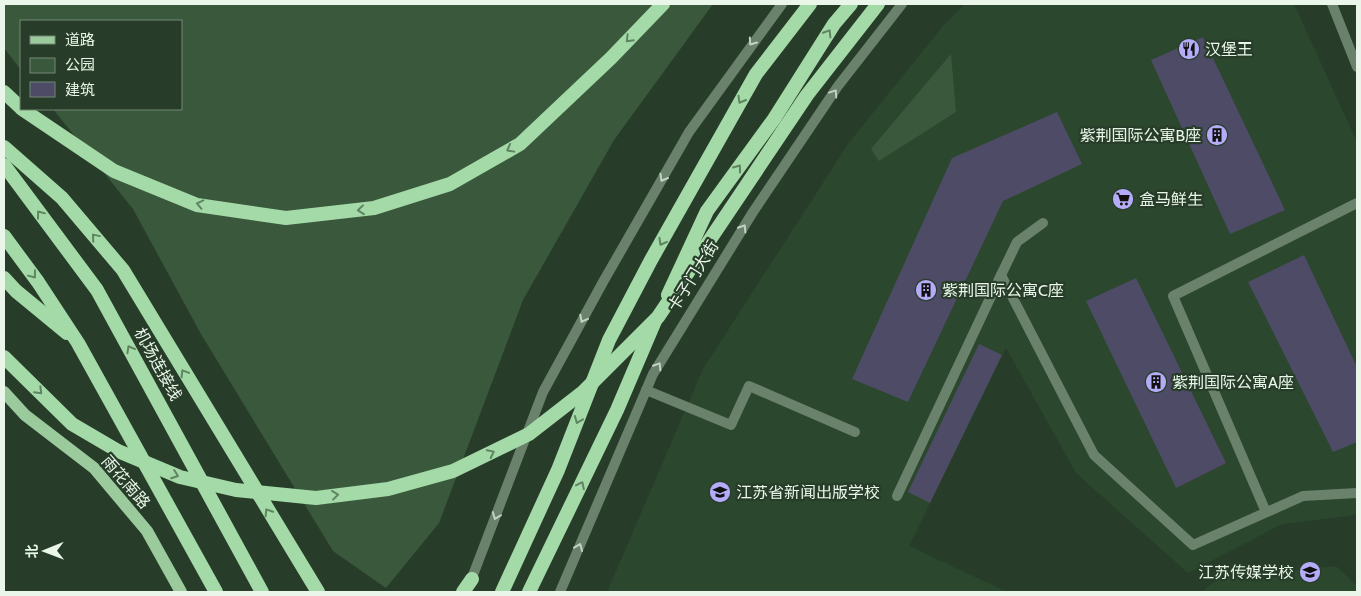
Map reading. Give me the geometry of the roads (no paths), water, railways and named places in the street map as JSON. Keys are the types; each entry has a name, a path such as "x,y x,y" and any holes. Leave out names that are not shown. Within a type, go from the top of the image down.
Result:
{"highway":[{"path":"25,110 114,171 197,205 286,218 374,208 450,184 520,144 611,58 663,4"},
{"path":"502,592 558,470 609,340 634,292 756,74 810,4"},
{"name":"卡子门大街","path":"529,592 617,410 638,358 707,211 774,119 834,24 851,4"},
{"path":"4,357 72,424 118,451 180,477 236,490 316,498 388,489 453,471 529,434 583,392 658,317 806,94 878,4"},
{"path":"4,92 20,106"},
{"path":"4,147 62,198 123,270 318,592"},
{"name":"机场连接线","path":"4,165 97,290 262,592"},
{"path":"4,236 38,282 78,342 216,592"},
{"path":"4,278 16,292 78,342"},
{"path":"463,592 469,586"}],"main road":[{"name":"雨花南路","path":"4,392 24,415 94,468 147,531 181,592"}],"street":[{"path":"469,586 543,392 603,282 690,132 782,4"},
{"name":"卡子门大街","path":"560,592 653,374 753,212 838,86 902,4"},
{"path":"1332,4 1357,67"},
{"path":"1266,512 1173,296 1357,203"},
{"path":"897,496 1017,242 1043,222"},
{"path":"1001,275 1094,455 1193,545 1303,496 1357,493"},
{"path":"646,390 731,425 749,386 856,432"}],"place":[{"name":"汉堡王","path":"1189,49"},
{"name":"紫荆国际公寓B座","path":"1217,135"},
{"name":"盒马鲜生","path":"1123,199"},
{"name":"紫荆国际公寓C座","path":"926,290"},
{"name":"紫荆国际公寓A座","path":"1156,382"},
{"name":"江苏省新闻出版学校","path":"720,492"},
{"name":"江苏传媒学校","path":"1310,572"}]}
